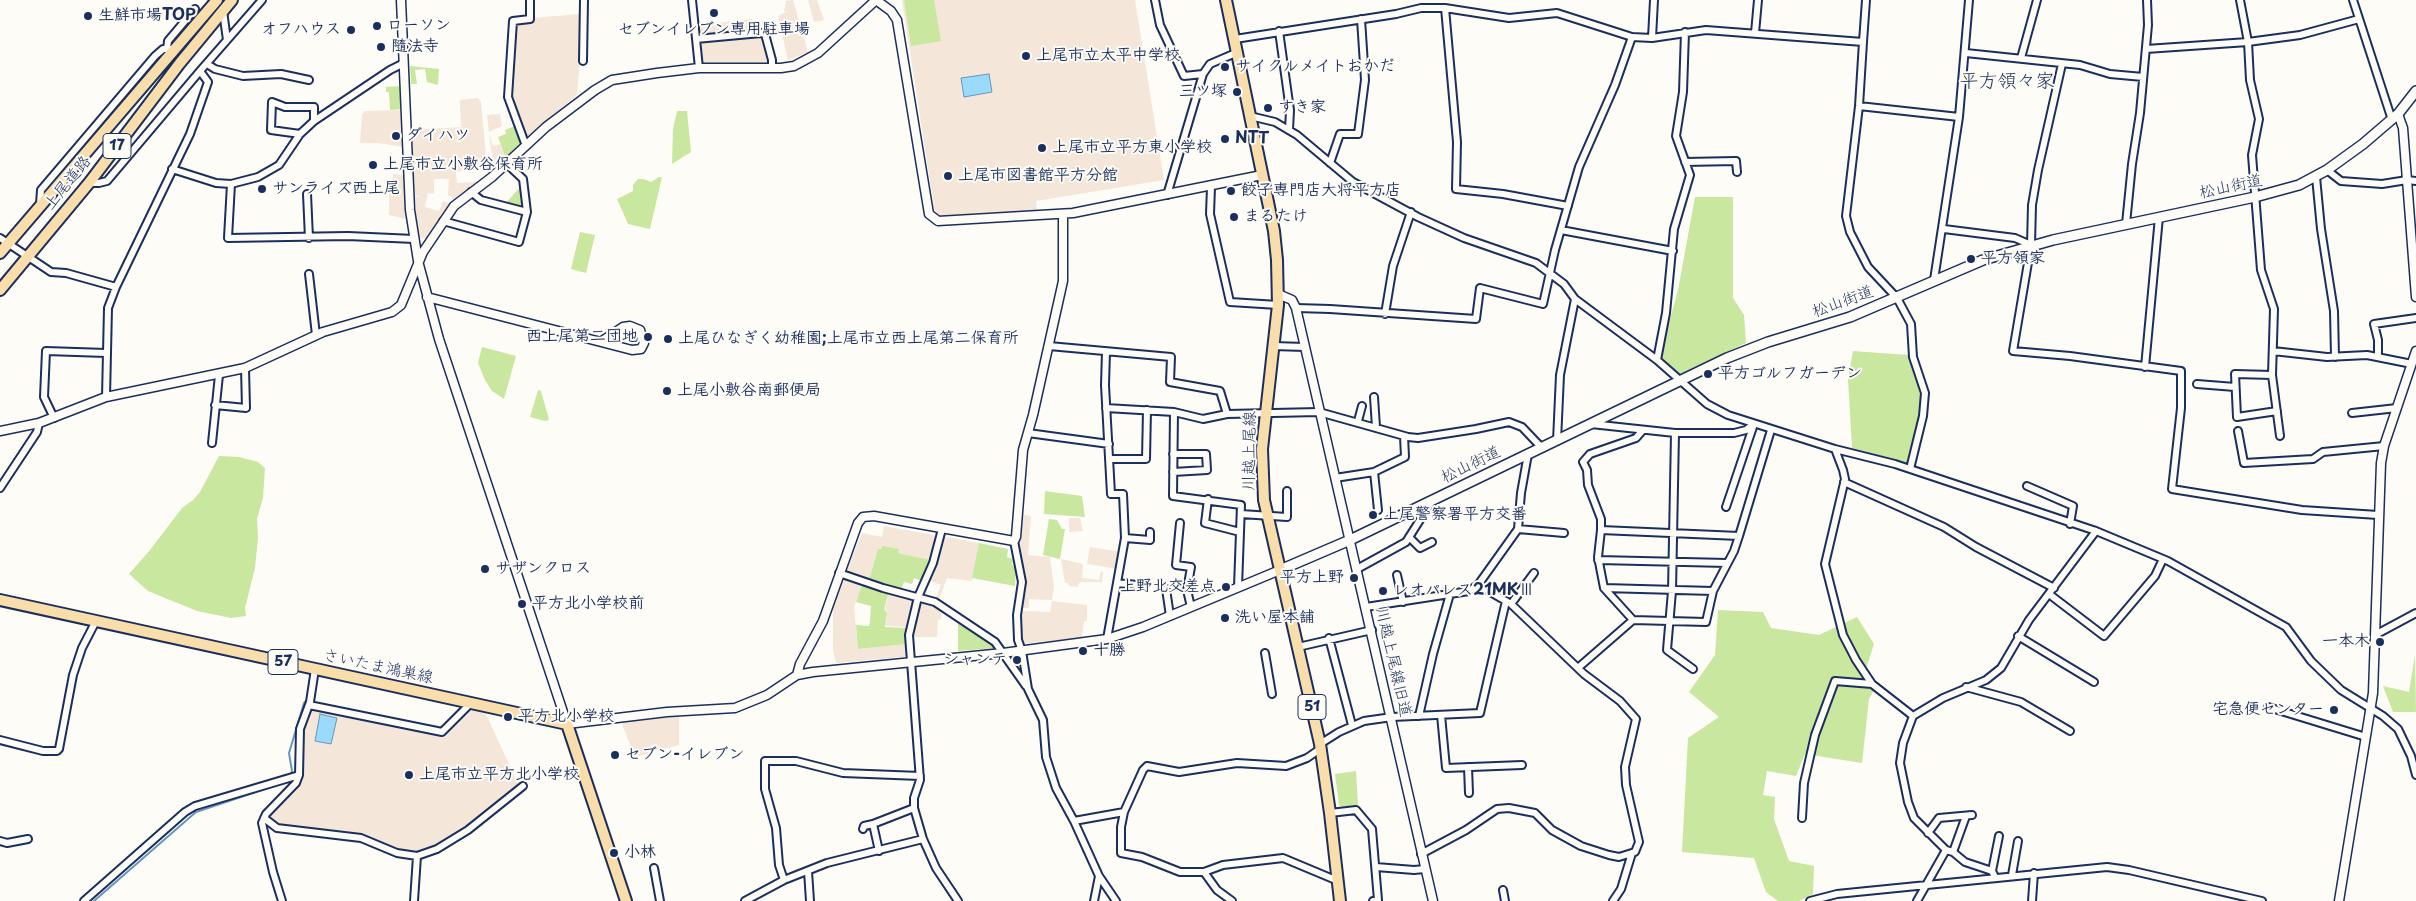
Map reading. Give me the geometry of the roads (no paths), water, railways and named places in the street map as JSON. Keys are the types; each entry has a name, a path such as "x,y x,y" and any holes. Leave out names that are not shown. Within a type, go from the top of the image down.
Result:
{"main road":[{"name":"上尾道路","path":"0,253 4,241 40,204 171,49 217,0"},
{"name":"上尾道路","path":"0,290 89,183 180,63 232,0"},
{"name":"川越上尾線","path":"1226,0 1274,231 1278,305 1264,414 1262,466 1267,515 1320,746 1340,901"},
{"name":"松山街道","path":"1280,570 1350,540 1748,349 1850,317 1983,260 2031,245 2255,197 2299,185 2327,170 2363,144 2395,117 2416,91"},
{"name":"さいたま鴻巣線","path":"0,600 567,724"},
{"path":"567,724 626,901"}],"street":[{"path":"89,183 99,184 107,181 262,0"},
{"path":"401,0 410,210 418,261 427,297 567,724 667,712 735,708 767,695 797,675 1003,653 1107,638 1191,608 1280,570"},
{"path":"526,146 508,96 513,21 530,19 530,0"},
{"path":"583,61 584,0"},
{"path":"692,0 699,68"},
{"path":"0,432 39,423 106,397 219,375 245,368 316,335 396,310 401,305 418,261 454,206 507,164 572,106 612,80 699,68 772,68 794,66 818,53 876,0 891,12 897,20 929,214 932,219 938,221 1062,214 1211,187 1262,175"},
{"path":"1155,0 1160,25 1184,76 1203,74"},
{"path":"1652,38 1654,0"},
{"path":"1755,33 1758,0"},
{"path":"1866,0 1859,106 1846,216 1850,232 1868,267 1897,298 1911,324 1913,357 1925,393 1923,416 1910,469"},
{"path":"1934,280 1944,229 1959,117 1966,54 1969,0"},
{"path":"2021,58 2037,0"},
{"path":"2126,224 2146,49 2147,0"},
{"path":"2240,0 2248,42 2250,80 2259,119 2252,155 2261,270 2274,308 2272,375 2280,436"},
{"path":"2352,0 2395,117 2403,128 2416,297"},
{"path":"1235,39 1421,8 1445,8 1509,18 1557,13 1632,37 1652,38 1706,30 1863,42"},
{"path":"1445,8 1457,142 1456,189 1503,194 1568,206"},
{"path":"171,49 168,41 195,9"},
{"path":"223,11 227,40"},
{"path":"1330,163 1340,134 1358,134 1365,80 1361,19"},
{"path":"2146,49 2248,42 2300,35 2359,19"},
{"path":"1279,31 1290,110 1289,130"},
{"path":"1657,360 1666,313 1674,229 1690,175 1676,136 1683,92 1685,32"},
{"path":"696,39 765,34 772,60 772,68"},
{"path":"1278,294 1292,300 1296,308 1330,308 1385,314 1476,319 1480,288 1543,304 1579,167 1615,85 1632,37"},
{"path":"1167,195 1203,74 1210,64 1238,52"},
{"path":"1966,54 2080,65 2110,74 2143,77"},
{"path":"172,169 216,184 231,184 258,177 279,165 300,134 314,121 390,70 404,63"},
{"path":"207,64 215,69 243,76 281,74 309,80"},
{"path":"2062,64 2038,170 2032,206 2031,245 2013,351 2070,356 2181,371 2181,408 2172,489 2302,510 2378,515"},
{"path":"106,397 108,308 116,287 190,134 208,82 200,71"},
{"path":"300,134 271,130 272,102 285,107 314,107 314,121"},
{"path":"1859,106 1959,117"},
{"path":"1250,116 1275,122 1289,130 1353,182 1411,212 1464,238 1536,263 1564,284 1575,299 1657,360 1707,404 1728,415 1835,449 1910,469 2070,524 2096,531 2163,559 2286,627 2311,661 2341,690 2398,729 2411,756 2416,775"},
{"path":"1685,162 1736,161 1737,172"},
{"path":"443,221 519,242 527,212 523,179 507,164"},
{"path":"2327,170 2341,181 2382,184 2407,180 2416,181"},
{"path":"2316,177 2321,229 2334,311 2335,356"},
{"path":"231,184 228,238 348,236 414,239"},
{"path":"1211,187 1210,214 1230,302 1278,305"},
{"path":"471,192 481,200 527,212"},
{"path":"307,194 309,238"},
{"path":"1385,314 1393,266 1411,212"},
{"path":"1028,689 1022,650 1018,640 1017,615 1022,582 1014,541 1016,537 1023,450 1063,281 1062,214"},
{"path":"2145,367 2159,217"},
{"path":"1944,229 2015,238 2031,245"},
{"path":"1561,230 1672,251"},
{"path":"4,241 27,258 51,272 66,273 116,287"},
{"path":"309,274 316,335"},
{"path":"427,297 638,351 644,343 640,330 630,326 623,327 602,341"},
{"path":"1557,440 1560,375 1575,299"},
{"name":"川越上尾線旧道","path":"1296,308 1319,412 1372,630 1433,901"},
{"path":"2378,357 2378,340 2374,324 2416,318"},
{"path":"1049,346 1171,357 1170,382 1220,391 1227,414"},
{"path":"1273,346 1304,347"},
{"path":"2273,351 2335,356 2367,354 2412,364"},
{"path":"2339,901 2371,710 2378,515 2384,446 2416,351"},
{"path":"54,418 44,397 46,352 106,354"},
{"path":"1106,352 1104,385 1111,494 1123,494 1125,538 1107,638"},
{"path":"215,405 246,408 245,368"},
{"path":"2272,375 2235,374 2237,417 2277,411"},
{"path":"212,443 219,375"},
{"path":"2197,384 2235,387"},
{"path":"1374,397 1376,426"},
{"path":"1358,421 1362,406"},
{"path":"1106,408 1174,412 1203,419 1227,414 1319,412 1376,426 1404,436 1427,436 1509,422 1522,428 1542,448"},
{"path":"2352,413 2397,408"},
{"path":"1109,459 1146,459 1147,410"},
{"path":"1174,412 1173,496 1208,499 1241,505 1238,587"},
{"path":"0,488 38,432 39,423"},
{"path":"1591,424 1675,433 1734,432 1746,430 1754,424"},
{"path":"1726,507 1754,424"},
{"path":"1632,620 1604,588 1598,560 1601,519 1588,485 1587,470 1583,462 1590,454 1636,438 1643,430"},
{"path":"1579,667 1632,620 1670,619 1706,622 1713,591 1739,536 1772,430"},
{"path":"2238,431 2244,463 2314,459 2323,452 2384,446"},
{"path":"1028,433 1109,444"},
{"path":"1675,433 1671,562 1672,591 1667,650 1693,669"},
{"path":"1335,478 1374,472 1405,457 1404,436"},
{"path":"1835,449 1844,470 1844,482 1825,564 1843,635 1856,660 1872,684 1913,716"},
{"path":"1173,454 1206,454 1207,470 1173,472"},
{"path":"1366,607 1469,591 1478,586 1518,529 1521,493 1528,454"},
{"path":"1374,472 1378,510"},
{"path":"1844,482 1944,527 2052,591 2104,636 2155,576 2163,559"},
{"path":"2027,486 2073,506 2070,524"},
{"path":"1241,514 1287,517 1287,491"},
{"path":"1208,499 1205,523 1240,532"},
{"path":"1357,569 1406,542 1433,500"},
{"path":"797,675 800,664 821,626 858,523 863,517 874,516 1014,541"},
{"path":"1180,523 1176,565 1191,567 1187,590 1191,608"},
{"path":"942,529 933,563 918,597 910,626 909,662 920,776 914,798 914,808 923,839 936,868 958,901"},
{"path":"1518,529 1564,533"},
{"path":"1601,530 1739,536"},
{"path":"1993,874 1964,862 1928,833 1914,818 1908,802 1900,763 1904,743 1913,716 1966,687 1986,680 2000,668 2018,636 2096,531"},
{"path":"1125,538 1150,540 1150,532"},
{"path":"1409,536 1420,548 1432,542"},
{"path":"1598,560 1727,563"},
{"path":"840,573 882,588 935,602 995,642 1028,689 1043,720 1046,757 1056,788 1074,821 1099,876 1116,901"},
{"path":"1338,881 1283,858 1223,865 1204,872 1180,872 1142,857 1121,853 1121,827 1124,812 1143,770 1147,766 1178,772 1237,763 1286,766 1307,758 1320,746 1352,725 1392,717 1480,713 1508,603 1534,573"},
{"path":"1397,575 1403,602"},
{"path":"1118,583 1137,585"},
{"path":"1421,854 1466,830 1497,809 1509,808 1535,813 1552,830 1581,846 1619,857 1638,849 1639,834 1626,785 1625,767 1636,719 1620,701 1600,688 1508,603 1478,586"},
{"path":"1604,588 1713,591"},
{"path":"1166,589 1170,616"},
{"path":"1418,716 1450,594"},
{"path":"2375,635 2416,613"},
{"path":"0,740 44,751 57,751 59,749 73,676 82,648 96,621"},
{"path":"1298,646 1372,630"},
{"path":"2018,636 2094,682"},
{"path":"1329,638 1352,725"},
{"path":"1265,653 1272,694"},
{"path":"282,901 262,823 264,818 291,791 299,774 300,729 309,705 315,669"},
{"path":"1802,818 1804,783 1815,735 1835,681 1872,684"},
{"path":"1966,687 2021,702 2070,731"},
{"path":"309,705 442,732 471,703"},
{"path":"2268,707 2366,737"},
{"path":"1441,715 1446,768 1522,765"},
{"path":"784,880 779,865 776,828 765,789 765,761 796,761 834,771 858,774 920,776"},
{"path":"1468,767 1469,793"},
{"path":"84,901 177,818 195,806 299,774"},
{"path":"264,818 277,828 360,838 397,853 416,856 437,849 468,830 523,786"},
{"path":"863,829 864,826 914,808"},
{"path":"1330,813 1356,810 1372,829 1378,900 1374,901"},
{"path":"1074,821 1124,812"},
{"path":"1917,901 1950,851 1969,816 1940,818 1928,833"},
{"path":"873,824 879,851"},
{"path":"1993,874 1999,836"},
{"path":"0,841 7,843 28,839"},
{"path":"745,901 784,880 827,863 923,839"},
{"path":"2012,875 2018,841"},
{"path":"1613,901 1621,889 1632,853"},
{"path":"414,901 416,856"},
{"path":"1376,866 1414,870 1425,869"},
{"path":"1810,901 1838,894 1926,885 1993,874 2012,875 2088,867 2115,868 2262,901"},
{"path":"654,868 660,901"},
{"path":"808,871 810,901"},
{"path":"1204,872 1217,890 1232,901"},
{"path":"2032,901 2034,873"},
{"path":"1094,901 1099,876"},
{"path":"1503,890 1505,901"}],"water":[{"path":"989,74 992,92 964,97 961,78"},
{"path":"320,714 337,718 331,744 315,741"}],"waterway":[{"path":"290,776 292,771 289,753 304,703 309,698"},
{"path":"94,901 196,812 286,782"}],"place":[{"name":"セブンイレブン専用駐車場","path":"714,13"},
{"name":"生鮮市場TOP","path":"88,16"},
{"name":"ローソン","path":"377,26"},
{"name":"オフハウス","path":"351,30"},
{"name":"隨法寺","path":"381,47"},
{"name":"上尾市立太平中学校","path":"1026,56"},
{"name":"サイクルメイトおかだ","path":"1225,67"},
{"name":"三ツ塚","path":"1237,92"},
{"name":"すき家","path":"1268,108"},
{"name":"ダイハツ","path":"396,136"},
{"name":"NTT","path":"1225,139"},
{"name":"上尾市立平方東小学校","path":"1042,148"},
{"name":"上尾市立小敷谷保育所","path":"373,165"},
{"name":"上尾市図書館平方分館","path":"948,176"},
{"name":"サンライズ西上尾","path":"262,189"},
{"name":"餃子専門店大将平方店","path":"1231,191"},
{"name":"まるたけ","path":"1234,217"},
{"name":"平方領家","path":"1971,259"},
{"name":"西上尾第二団地","path":"648,337"},
{"name":"上尾ひなぎく幼稚園;上尾市立西上尾第二保育所","path":"668,339"},
{"name":"平方ゴルフガーデン","path":"1708,374"},
{"name":"上尾小敷谷南郵便局","path":"667,391"},
{"name":"上尾警察署平方交番","path":"1373,515"},
{"name":"サザンクロス","path":"485,569"},
{"name":"平方上野","path":"1354,578"},
{"name":"上野北交差点","path":"1226,587"},
{"name":"レオパレス21MKⅢ","path":"1383,591"},
{"name":"平方北小学校前","path":"522,604"},
{"name":"洗い屋本舗","path":"1225,618"},
{"name":"一本木","path":"2380,642"},
{"name":"十勝","path":"1083,651"},
{"name":"シャンテ","path":"1017,660"},
{"name":"宅急便センター","path":"2334,710"},
{"name":"平方北小学校","path":"508,717"},
{"name":"セブン-イレブン","path":"615,755"},
{"name":"上尾市立平方北小学校","path":"409,775"},
{"name":"小林","path":"614,853"}],"district":[{"name":"平方領々家","path":"2007,82"}]}
